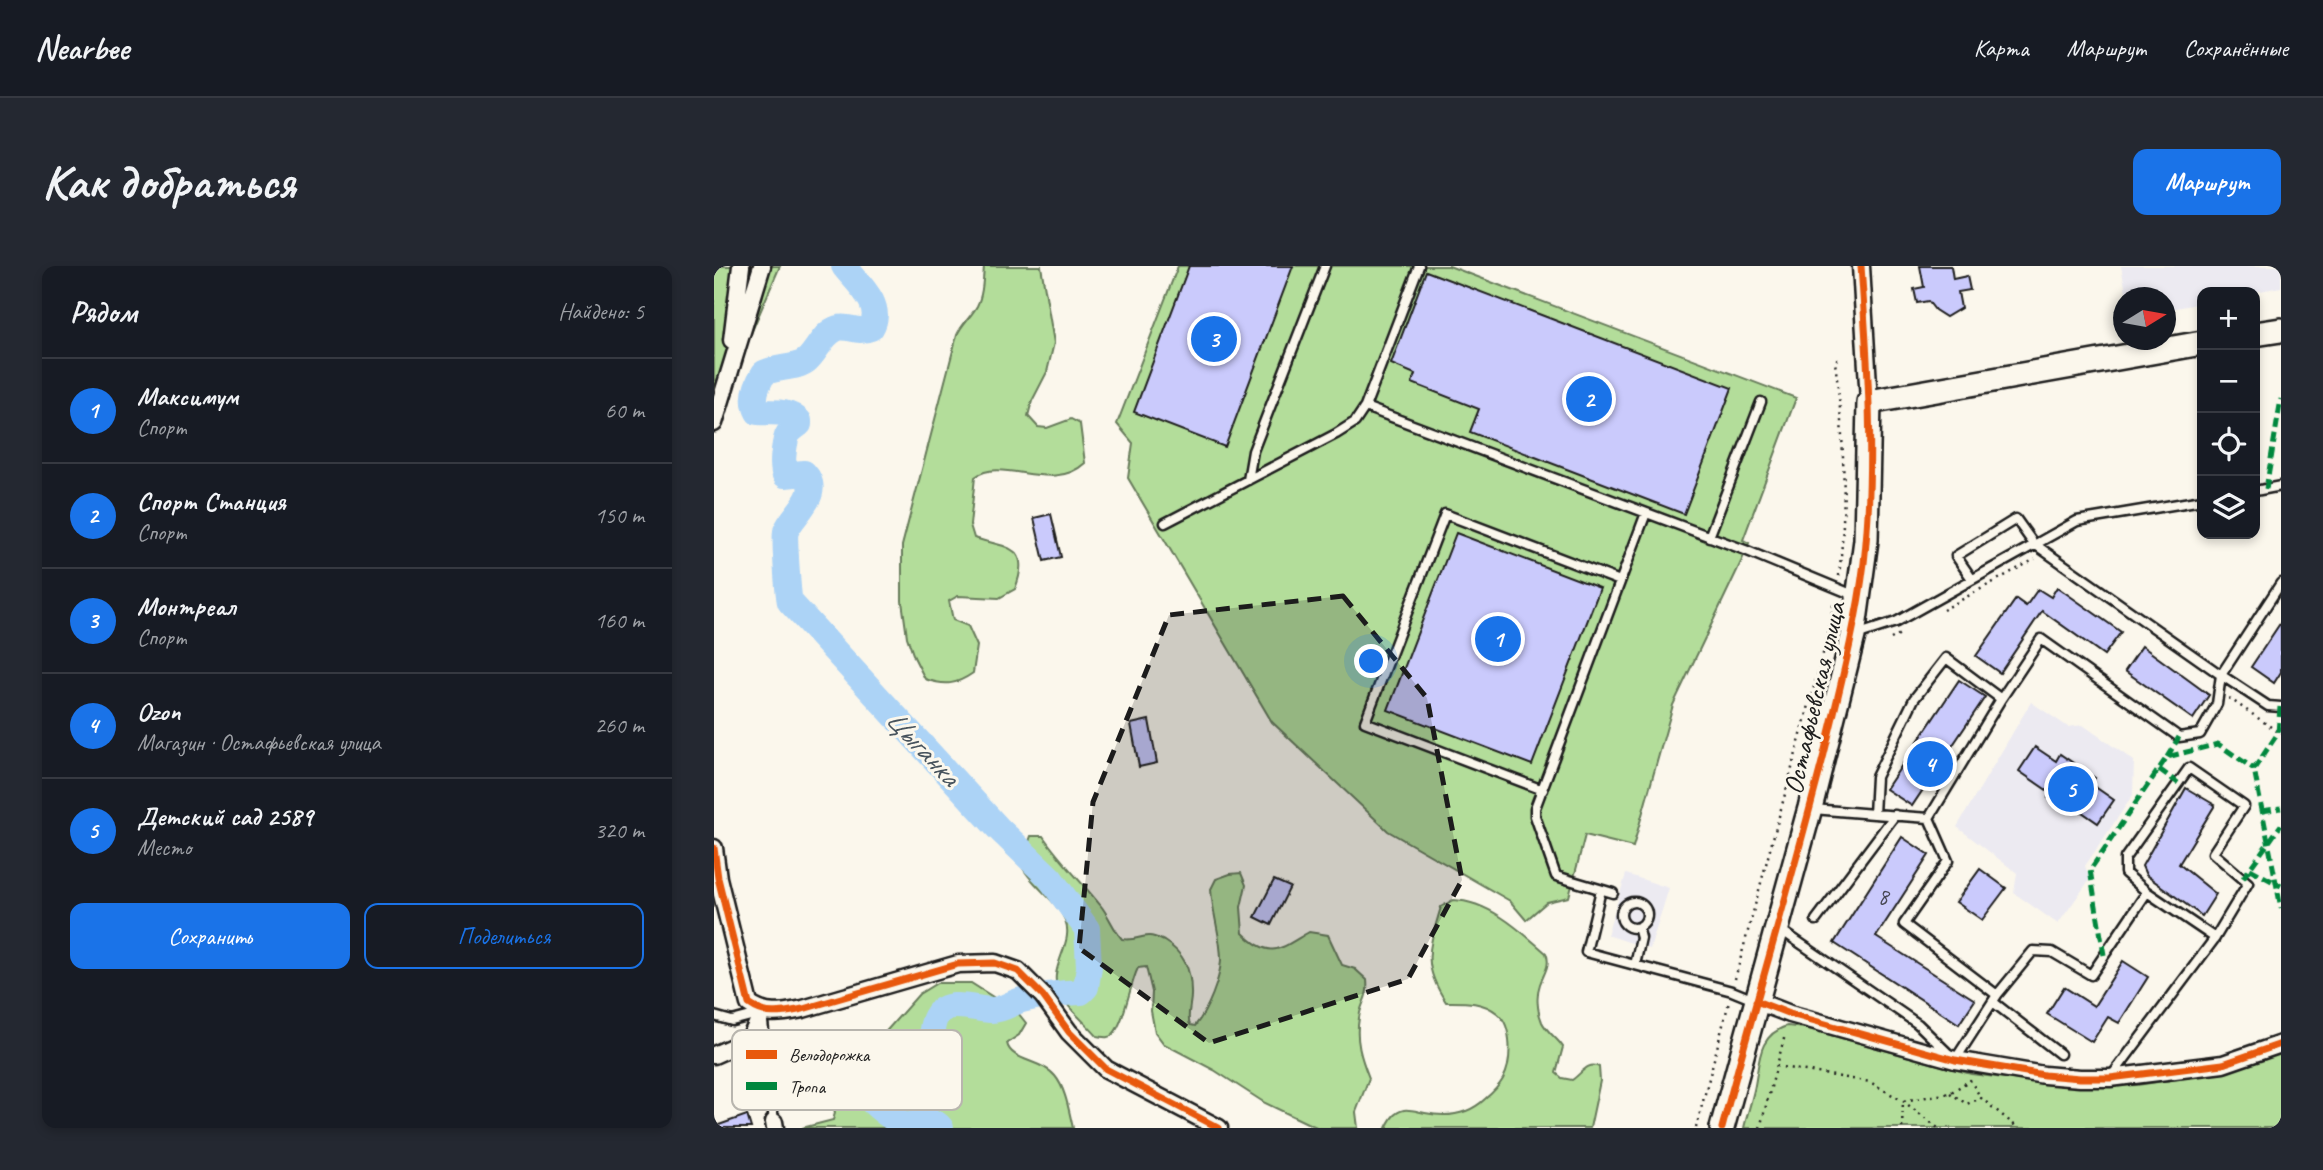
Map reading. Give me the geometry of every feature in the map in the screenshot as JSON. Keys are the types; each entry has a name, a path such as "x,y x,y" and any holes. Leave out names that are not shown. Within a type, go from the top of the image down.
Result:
{"street":[{"path":"727,385 741,266"},
{"path":"714,423 717,403 727,385 762,266"},
{"name":"Остафьевская улица","path":"1722,1128 1810,808 1853,636 1868,508 1869,402 1861,266"},
{"path":"2260,333 2281,330"},
{"path":"1869,402 2197,344"},
{"path":"714,851 718,878 755,1009 752,1030"},
{"path":"755,1009 778,1014 958,964 995,963 1017,971 1043,996 1069,1032 1106,1069 1219,1128"},
{"path":"1756,1001 1790,1014 1955,1060 2044,1075 2110,1079 2223,1064 2281,1044"},
{"path":"714,1055 732,1047"}],"lane":[{"path":"1248,480 1254,451 1325,266"},
{"path":"1165,523 1355,422 1365,407 1419,266"},
{"path":"1709,537 1761,402"},
{"path":"1365,407 1709,537 1859,597"},
{"path":"2260,490 2281,486"},
{"path":"1853,636 1896,622 2033,543 2077,521 2197,501"},
{"path":"1613,893 1560,878 1552,871 1535,816 1646,513"},
{"path":"1543,790 1365,722 1445,514 1620,581"},
{"path":"1972,579 1956,556 2015,519 2033,543 2221,676 2268,706 2281,706"},
{"path":"1929,818 2041,639 2179,737 2200,734 2217,704 2221,676 2281,583"},
{"path":"1874,814 1876,777 1914,699 1946,658 2001,699"},
{"path":"2110,1079 2215,938 2248,883 2213,853 2244,806 2189,768 2125,858 2125,873 2147,892 2215,938"},
{"path":"1810,808 1929,818"},
{"path":"1816,920 1895,815"},
{"path":"1929,818 1948,861 1904,924 2060,1054"},
{"path":"1601,890 1586,952 1732,990 1756,1001"},
{"path":"1777,927 1918,1024 1955,1060 1995,998 2034,951 2052,952 2091,975 2147,892"},
{"path":"1635,965 1641,939 1639,928"},
{"path":"714,1016 732,1021 755,1009 758,1030"}],"path":[{"path":"1696,1128 1828,635 1836,588 1843,509 1843,446 1835,362 1840,355"},
{"path":"1939,612 2047,553"},
{"path":"1891,639 1903,632"},
{"path":"2218,690 2281,734"},
{"path":"1760,1128 1785,1035"},
{"path":"1776,1066 1871,1082 1903,1101 1938,1128"},
{"path":"1903,1101 1950,1093 1970,1080 1981,1098 2018,1128"},
{"path":"1950,1093 1967,1104 1981,1098"},
{"path":"1902,1128 1903,1101"}],"highlighted area":[{"path":"1343,596 1427,698 1462,880 1408,979 1209,1043 1079,948 1093,802 1169,615"}],"shaded area":[{"path":"2121,266 2281,266 2281,287 2260,291 2260,287 2197,287 2197,304 2176,308 2176,287 2125,287"},
{"path":"2031,702 2068,727 2083,725 2134,761 2133,795 2085,866 2090,879 2058,924 2014,893 2017,873 1957,827"},
{"path":"1626,874 1669,888 1650,949 1607,935"}],"green space":[{"path":"714,266 780,266 714,419"},
{"path":"984,266 1041,266 1054,343 1047,372 1032,401 1028,416 1038,427 1047,428 1071,419 1080,424 1085,463 1072,472 1058,475 1043,476 999,470 975,477 970,525 974,538 1013,551 1020,564 1019,575 1015,589 999,598 958,596 949,601 953,620 968,626 977,646 973,673 956,682 939,683 925,679 907,637 902,601 902,546 957,335 979,301"},
{"path":"1178,266 1449,266 1796,398 1743,540 1749,543 1673,705 1633,847 1585,835 1569,897 1547,902 1526,920 1510,901 1388,831 1272,722 1128,478 1133,443 1117,424"},
{"path":"1031,836 1043,836 1101,906 1122,939 1155,937 1177,951 1188,969 1191,984 1190,1025 1195,1026 1209,1003 1220,968 1220,942 1211,889 1216,879 1241,873 1246,885 1241,907 1243,933 1261,947 1283,947 1309,932 1328,935 1342,965 1355,969 1367,980 1367,991 1358,1026 1358,1041 1369,1078 1356,1112 1358,1128 1319,1128 1307,1123 1265,1103 1214,1070 1164,1044 1155,1032 1151,1011 1152,992 1146,967 1138,968 1117,1029 1110,1037 1097,1036 1058,990 1056,973 1067,929 1061,912 1021,865"},
{"path":"1453,900 1492,911 1546,953 1547,965 1539,988 1538,1003 1544,1025 1563,1047 1556,1073 1562,1078 1572,1080 1588,1067 1599,1067 1600,1081 1590,1128 1386,1128 1395,1114 1404,1110 1442,1115 1472,1109 1495,1090 1506,1072 1509,1044 1502,1019 1491,1009 1479,1004 1446,1002 1433,977 1430,956 1433,934 1441,907"},
{"path":"937,983 971,983 1018,1013 1026,1023 1019,1035 1007,1043 1009,1049 1055,1076 1064,1094 1073,1128 802,1128 833,1120 834,1110 962,1110 962,1030 887,1030 919,994"},
{"path":"1787,1026 1805,1028 1971,1074 2079,1087 2137,1085 2218,1073 2281,1051 2281,1128 1744,1128 1761,1052 1770,1037"}],"building":[{"path":"1189,266 1293,266 1225,447 1134,412"},
{"path":"1920,266 1951,266 1953,279 1967,276 1970,290 1958,292 1961,308 1946,317 1928,301 1917,303 1914,289 1924,287"},
{"path":"1426,271 1732,388 1684,514 1470,432 1479,409 1412,383 1415,374 1391,364"},
{"path":"1051,514 1061,557 1044,561 1034,518"},
{"path":"1456,533 1600,588 1532,765 1388,710"},
{"path":"2057,587 2121,632 2104,655 2042,611 2000,673 1976,656 2016,599 2026,606 2038,589 2051,597"},
{"path":"2281,622 2281,672 2274,683 2251,667"},
{"path":"2142,646 2209,695 2193,719 2125,671"},
{"path":"1959,680 1985,697 1912,806 1886,789"},
{"path":"1149,720 1157,763 1139,767 1131,724"},
{"path":"2035,747 2056,761 2060,754 2095,778 2091,784 2114,800 2098,823 2066,801 2062,807 2048,798 2051,793 2019,771"},
{"path":"2186,788 2215,805 2179,864 2216,894 2202,916 2146,875 2142,866"},
{"path":"1902,837 1929,855 1876,937 1975,1000 1959,1024 1834,943"},
{"path":"1980,869 2006,888 1982,920 1956,902"},
{"path":"1274,880 1290,887 1271,925 1255,917"},
{"path":"2123,961 2148,977 2119,1023 2108,1017 2092,1042 2047,1014 2064,987 2094,1006"},
{"path":"747,1115 751,1128 716,1128 716,1126"}],"waterway":[{"name":"Цыганка","path":"844,266 872,303 875,311 871,328 861,330 842,327 833,330 803,363 764,373 756,392 758,412 785,413 799,421 787,436 783,456 784,471 785,475 804,473 811,488 805,503 786,531 790,602 998,828 1050,878 1087,929 1089,967 1086,987 1081,992 1029,998 996,1010 948,1007 937,1015 932,1030"},
{"name":"Цыганка","path":"882,1110 906,1124 929,1122 941,1128"}],"marked path":[{"path":"2266,489 2281,399"},
{"path":"2280,707 2278,733 2254,769 2281,908"},
{"path":"2167,757 2179,737"},
{"path":"2104,955 2090,870 2167,757 2218,744 2254,769"},
{"path":"2159,769 2178,783"},
{"path":"2262,811 2281,808"},
{"path":"2243,878 2281,825"},
{"path":"2250,869 2281,886"}],"cycle path":[{"path":"1722,1128 1824,754 1861,587 1870,451 1861,266"},
{"path":"714,848 718,878 749,1004 756,1008 775,1013 803,1009 958,964 995,963 1018,971 1043,996 1069,1032 1106,1069 1219,1128"},
{"path":"1756,1001 1790,1014 1955,1060 2044,1075 2080,1078 2110,1078 2223,1064 2281,1044"}],"place":[{"name":"Монтреал","path":"1214,339"},
{"name":"Спорт Станция","path":"1589,399"},
{"name":"Максимум","path":"1498,639"},
{"name":"Ozon","path":"1930,764"},
{"name":"Детский сад 2589","path":"2071,789"}]}
